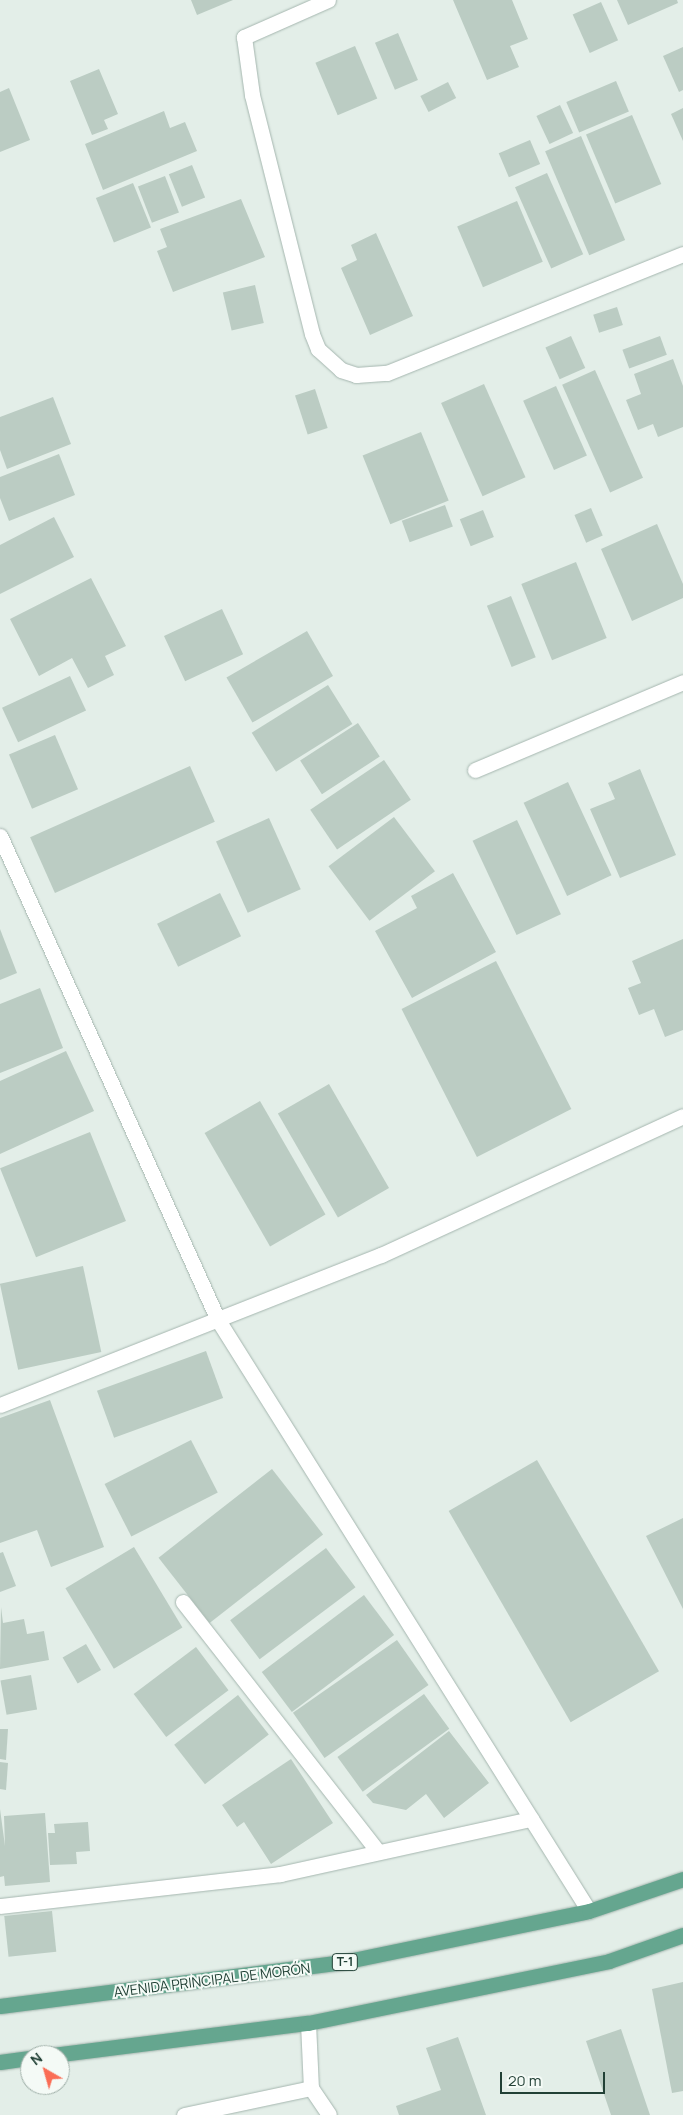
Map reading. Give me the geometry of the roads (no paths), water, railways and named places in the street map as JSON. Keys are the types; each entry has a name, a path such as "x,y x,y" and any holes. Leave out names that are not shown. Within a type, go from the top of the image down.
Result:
{"main road":[{"name":"AVENIDA PRINCIPAL DE MORÓN","path":"0,2006 343,1962 589,1911 683,1879"},
{"path":"70,2053 308,2023 609,1961 683,1935"},
{"path":"0,2062 20,2059"}],"street":[{"path":"328,0 244,37 252,95 312,334 318,349 341,370 356,375 387,374 683,254"},
{"path":"475,770 683,682"},
{"path":"0,836 218,1320 589,1911"},
{"path":"0,1405 381,1255 683,1116"},
{"path":"183,1602 378,1852"},
{"path":"0,1906 280,1874 531,1819"},
{"path":"308,2023 311,2088 329,2115"},
{"path":"184,2115 311,2088"}]}
